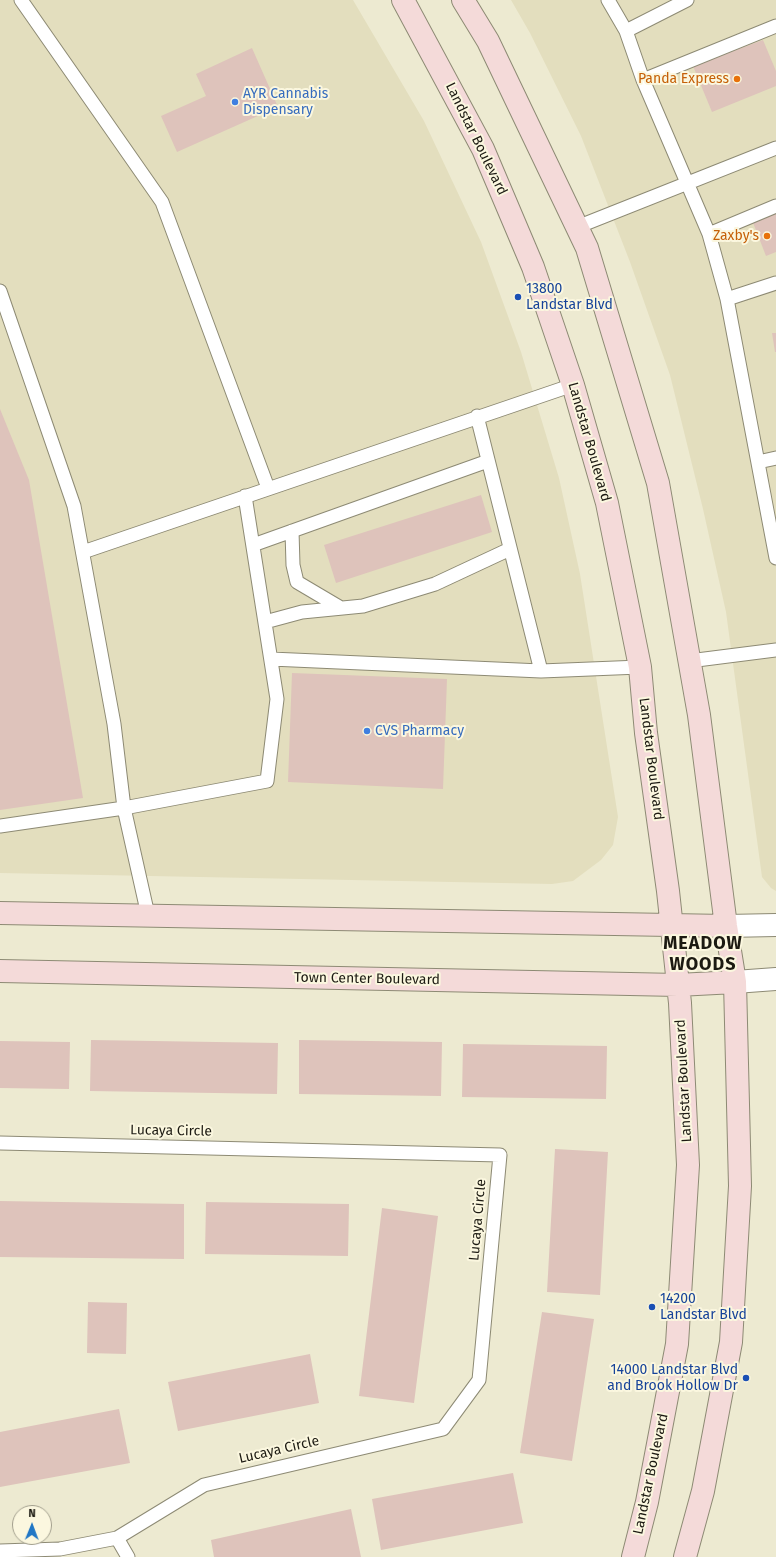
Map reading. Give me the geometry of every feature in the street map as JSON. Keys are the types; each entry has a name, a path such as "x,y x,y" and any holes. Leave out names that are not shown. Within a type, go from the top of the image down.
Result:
{"main road":[{"name":"Landstar Boulevard","path":"403,0 483,149 533,267 573,385 607,503 640,667 646,733 672,924 678,985 688,1165 677,1344 647,1502 633,1557"},
{"path":"463,0 488,41 587,248 658,483 699,716 726,926 735,982 740,1186 731,1342 703,1491 685,1557"},
{"path":"0,913 726,926"},
{"name":"Town Center Boulevard","path":"0,972 678,985 735,982"}],"street":[{"path":"726,926 776,925"},
{"path":"735,982 776,979"}],"lane":[{"path":"21,0 162,202 268,488"},
{"path":"608,0 626,31 643,80 686,184 709,234 727,300 776,558"},
{"path":"626,31 687,0"},
{"path":"643,80 776,26"},
{"path":"577,227 776,148"},
{"path":"709,234 776,206"},
{"path":"727,300 776,283"},
{"path":"0,291 74,506 114,724 124,808 148,915"},
{"path":"82,552 477,416 573,385"},
{"path":"477,416 541,671"},
{"path":"758,462 776,458"},
{"path":"253,545 488,461"},
{"path":"0,826 124,808 267,781 277,699 245,496"},
{"path":"292,532 293,566 297,582 341,608"},
{"path":"265,622 302,612 363,606 435,584 510,549"},
{"path":"689,661 776,650"},
{"path":"271,659 541,671 640,667"},
{"name":"Lucaya Circle","path":"0,1143 500,1155 479,1380 442,1429 204,1485 117,1538 60,1549 0,1550"},
{"path":"117,1538 128,1557"}],"shaded area":[{"path":"0,0 353,0 424,121 481,242 521,352 559,478 580,574 618,817 613,845 601,860 573,881 552,884 0,873"},
{"path":"511,0 776,0 776,891 771,888 762,877 726,612 703,509 670,375 630,262 581,136 530,33"}],"building":[{"name":"Panda Express","path":"763,40 776,71 776,86 712,112 693,66"},
{"name":"AYR Cannabis Dispensary","path":"252,48 278,107 177,152 161,116 206,96 196,74"},
{"name":"Zaxby's","path":"776,211 776,252 766,256 752,220"},
{"path":"772,333 776,333 776,352 775,352"},
{"path":"0,409 29,480 83,798 0,810"},
{"path":"481,495 492,532 336,583 324,545"},
{"name":"CVS Pharmacy","path":"292,673 447,679 443,789 288,782"},
{"path":"91,1040 278,1043 277,1094 90,1091"},
{"path":"299,1040 442,1042 441,1096 299,1094"},
{"path":"0,1041 70,1042 69,1089 0,1088"},
{"path":"463,1044 607,1046 606,1099 462,1097"},
{"path":"555,1149 608,1152 600,1295 547,1292"},
{"path":"0,1201 184,1204 184,1259 0,1257"},
{"path":"206,1202 349,1204 348,1256 205,1254"},
{"path":"382,1208 438,1216 414,1403 359,1396"},
{"path":"88,1302 127,1303 126,1354 87,1353"},
{"path":"542,1312 594,1319 572,1461 520,1453"},
{"path":"310,1354 319,1403 178,1431 168,1382"},
{"path":"119,1409 130,1463 0,1487 0,1432"},
{"path":"513,1473 523,1523 381,1550 372,1499"},
{"path":"351,1509 361,1557 214,1557 211,1540"}],"place":[{"name":"Panda Express","path":"737,79"},
{"name":"AYR Cannabis Dispensary","path":"235,102"},
{"name":"Zaxby's","path":"767,236"},
{"name":"13800 Landstar Blvd","path":"518,297"},
{"name":"CVS Pharmacy","path":"367,731"},
{"name":"14200 Landstar Blvd","path":"652,1307"},
{"name":"14000 Landstar Blvd and Brook Hollow Dr","path":"746,1378"}],"district":[{"name":"MEADOW WOODS","path":"703,954"}]}
